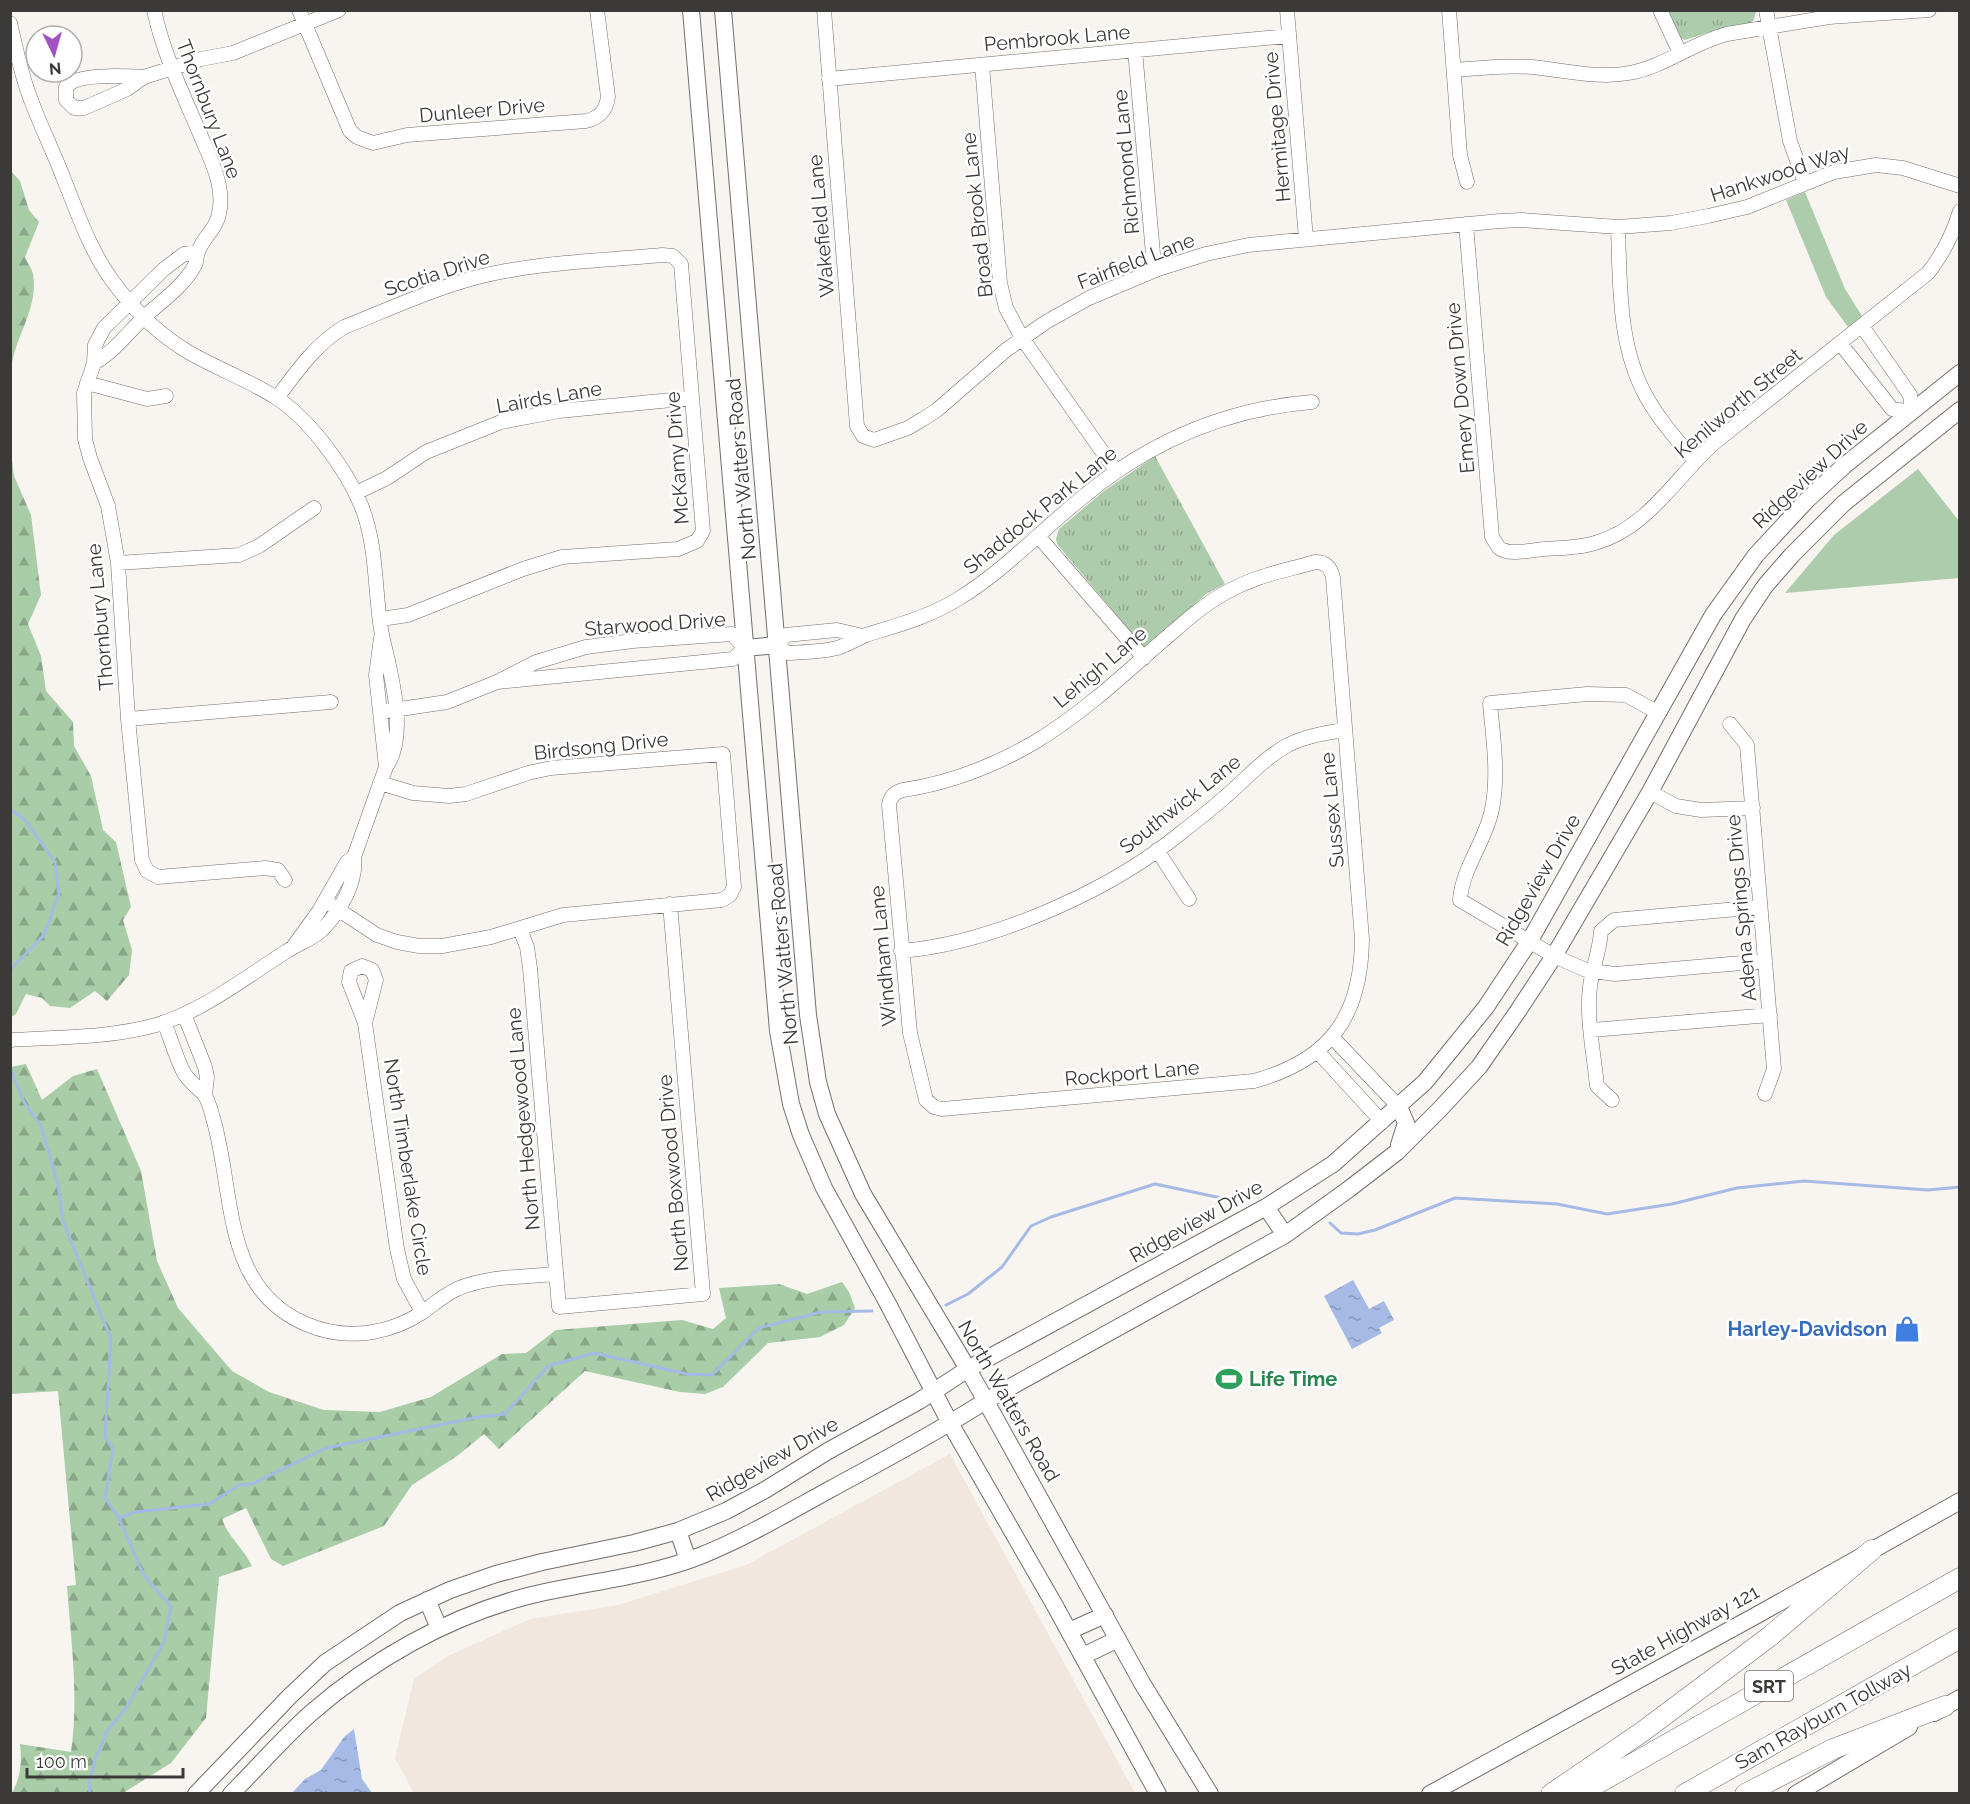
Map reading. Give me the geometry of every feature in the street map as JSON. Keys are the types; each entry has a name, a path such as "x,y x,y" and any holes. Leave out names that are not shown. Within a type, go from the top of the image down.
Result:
{"highway":[{"path":"1551,1794 1642,1732 1751,1651 1872,1550"},
{"name":"SRT","path":"1579,1794 1959,1578"},
{"name":"Sam Rayburn Tollway","path":"1685,1794 1959,1638"},
{"path":"1745,1794 1833,1749 1952,1702"}],"main road":[{"name":"North Watters Road","path":"691,10 778,1031 791,1104 801,1135 824,1188 950,1424 1069,1631 1158,1794"},
{"name":"North Watters Road","path":"723,10 808,1015 818,1082 827,1114 863,1194 987,1400 1118,1639 1210,1794"},
{"name":"Ridgeview Drive","path":"196,1794 325,1663 377,1627 427,1600 496,1574 542,1562 634,1544 678,1531 726,1511 752,1498 968,1369 1266,1207 1333,1164 1425,1082 1486,1007 1529,942 1713,615 1756,555 1807,500 1876,439 1959,373"},
{"path":"231,1794 312,1713 383,1660 439,1628 477,1612 524,1598 647,1572 688,1560 748,1534 950,1424 987,1400 1285,1234 1397,1152 1479,1066 1554,956 1650,792 1743,619 1765,586 1792,555 1844,503 1959,410"},
{"path":"1912,412 1928,434"},
{"path":"745,648 777,645"},
{"path":"1397,1152 1406,1123 1399,1107"},
{"path":"1266,1207 1285,1234"},
{"name":"State Highway 121","path":"1430,1794 1959,1501"},
{"path":"678,1531 688,1560"},
{"path":"427,1600 439,1628"},
{"path":"1069,1631 1105,1615"},
{"path":"1083,1656 1118,1639"},
{"path":"1796,1794 1952,1702"}],"street":[{"name":"Thornbury Lane","path":"94,363 104,358 188,276 196,263 198,252 214,229 220,208 221,195 215,172 173,68 154,10"},
{"path":"299,10 304,24"},
{"path":"144,77 76,79 66,87 66,100 74,108 84,108 127,89 144,77 201,59 233,53 339,10"},
{"name":"Dunleer Drive","path":"304,24 350,131 364,141 373,143 407,135 593,119 607,105 608,98 597,10"},
{"name":"Wakefield Lane","path":"824,10 857,426 863,436"},
{"name":"Hermitage Drive","path":"1287,10 1306,239"},
{"path":"1449,10 1460,155 1467,182"},
{"path":"1660,10 1680,53"},
{"path":"1766,10 1790,141 1805,183"},
{"path":"1454,70 1513,66 1608,75 1626,74 1645,70 1711,38 1829,17 1929,10"},
{"path":"10,23 28,90 78,218 103,268 144,317 188,352 277,398 317,435 336,458 356,493 367,523 372,546 381,626 392,676 396,744 354,857 354,877 330,920 311,940 292,947 184,1014 164,1022 132,1030 10,1040"},
{"name":"Pembrook Lane","path":"829,79 1289,36"},
{"name":"Richmond Lane","path":"1136,50 1154,254 1158,269"},
{"name":"Broad Brook Lane","path":"982,64 1001,289 1006,308 1022,338 1116,471"},
{"name":"Hankwood Way","path":"1466,224 1522,220 1618,227 1671,223 1747,207 1847,168 1876,165 1903,168 1959,186"},
{"name":"Kenilworth Street","path":"1499,548 1511,552 1584,546 1611,537 1649,513 1714,443 1928,273 1943,251 1959,211"},
{"name":"Fairfield Lane","path":"863,436 874,440 908,428 923,419 1022,338 1046,322 1089,298 1158,269 1229,249 1306,239 1466,224"},
{"name":"Emery Down Drive","path":"1466,224 1492,537 1499,548"},
{"path":"1618,227 1623,318 1630,358 1655,412 1695,461"},
{"name":"Thornbury Lane","path":"198,252 184,254 164,269 104,328 95,345 94,363 84,393 85,439 108,506 118,563 128,719 142,860 147,871 164,878 265,868 278,870 285,880"},
{"name":"Scotia Drive","path":"277,398 307,359 344,327 454,284 502,272 535,267 662,255 673,256 677,259"},
{"name":"McKamy Drive","path":"381,626 523,569 562,556 678,549 697,542 703,531 683,269 677,259"},
{"path":"1840,344 1892,409 1912,412 1910,395 1862,326"},
{"path":"87,384 147,399 166,396"},
{"name":"Lairds Lane","path":"356,493 387,478 426,452 501,422 559,411 692,398"},
{"name":"Shaddock Park Lane","path":"777,645 787,653 837,648 863,636 912,621 945,607 981,583 1116,471 1146,453 1204,425 1268,407 1312,402"},
{"path":"118,563 239,555 259,546 314,508"},
{"path":"1038,536 1144,658"},
{"name":"Lehigh Lane","path":"892,796 900,791 964,775 1014,754 1072,717 1206,605 1241,584 1265,574 1315,562 1327,566"},
{"name":"Sussex Lane","path":"1325,1044 1341,1025 1355,997 1362,957 1333,578 1327,566"},
{"path":"381,626 376,675 386,767"},
{"name":"Starwood Drive","path":"380,712 447,702 497,682 536,662 586,647 633,641 732,634 745,648 733,659 497,682"},
{"path":"1657,712 1626,695 1587,694 1490,703 1496,775 1492,811 1461,885 1460,900 1554,956 1594,971 1615,974 1765,961"},
{"path":"128,719 331,702"},
{"name":"Adena Springs Drive","path":"1730,724 1747,745 1774,1069 1765,1094"},
{"name":"Southwick Lane","path":"901,951 923,949 974,936 1053,909 1121,874 1157,850 1222,800 1273,754 1305,738 1344,730"},
{"name":"Birdsong Drive","path":"380,783 412,793 449,796 466,794 528,773 551,768 723,754 734,887 728,897 722,900 670,904"},
{"path":"1650,792 1676,806 1692,809 1752,808"},
{"name":"Windham Lane","path":"892,796 889,805 901,951 914,1052 926,1100 934,1107"},
{"path":"1157,850 1190,899"},
{"path":"292,947 325,901 347,862 354,857"},
{"path":"325,901 377,935 419,946 464,943 563,915 670,904"},
{"name":"North Boxwood Drive","path":"559,1307 703,1294 670,904"},
{"path":"1612,1100 1597,1086 1592,1030 1590,987 1600,948 1601,931 1614,920 1760,907"},
{"name":"North Hedgewood Lane","path":"520,929 527,947 530,968 559,1307"},
{"path":"184,1014 205,1067 207,1077 205,1095 218,1138 238,1250 251,1277 276,1306 298,1321 314,1327 350,1334 388,1329 408,1321 457,1289 478,1282 555,1274"},
{"path":"1592,1030 1770,1015"},
{"path":"164,1022 184,1073 205,1095"},
{"name":"North Timberlake Circle","path":"365,1023 400,1264 404,1279 422,1312"},
{"path":"1325,1044 1399,1107"},
{"path":"1325,1044 1382,1122"},
{"name":"Rockport Lane","path":"934,1107 942,1110 1254,1081 1286,1070 1325,1044"}],"shaded area":[{"path":"950,1454 1135,1793 414,1793 395,1758 414,1679 446,1657 530,1619 618,1605 746,1565"}],"green space":[{"path":"1757,10 1753,21 1747,25 1718,29 1685,40 1678,37 1666,11"},
{"path":"11,171 20,181 29,210 39,222 25,257 33,274 33,299 11,370"},
{"path":"1805,192 1845,289 1862,316 1848,327 1826,297 1786,200"},
{"path":"11,452 14,476 31,515 41,595 28,624 41,656 46,691 73,722 74,746 91,776 103,830 116,842 131,907 123,920 132,950 129,975 107,1001 95,991 70,1008 50,1006 42,998 26,994 16,1014 11,1017"},
{"path":"1155,456 1225,584 1206,594 1144,648 1057,544 1056,539 1059,529 1104,491"},
{"path":"1918,469 1959,521 1959,578 1785,593 1834,535"},
{"path":"26,1064 42,1100 73,1076 97,1069 141,1171 157,1261 178,1308 232,1371 269,1392 324,1410 380,1412 431,1397 502,1354 526,1353 556,1330 682,1320 713,1329 726,1318 719,1288 779,1284 807,1294 842,1282 855,1308 844,1325 820,1337 768,1343 723,1387 705,1394 680,1392 585,1371 499,1449 484,1434 457,1456 412,1485 384,1526 283,1566 271,1559 246,1508 222,1519 228,1532 252,1566 219,1577 206,1718 171,1763 123,1793 12,1793 20,1769 20,1744 71,1752 74,1710 74,1669 67,1586 76,1585 58,1391 11,1394 10,1067"}],"water":[{"path":"1353,1280 1369,1309 1384,1301 1394,1320 1379,1328 1382,1333 1352,1349 1324,1296"},
{"path":"354,1729 362,1779 372,1793 292,1793 305,1779 321,1770 344,1737"}],"waterway":[{"path":"10,809 25,820 55,862 59,894 44,935 10,970"},
{"path":"10,1068 24,1102 41,1126 58,1184 63,1221 111,1339 105,1437 113,1449 105,1498 119,1518 143,1574 171,1607 164,1642 126,1708 107,1731 95,1760 89,1783 90,1794"},
{"path":"1330,1223 1341,1233 1358,1234 1375,1230 1455,1198 1557,1204 1607,1214 1672,1204 1737,1188 1804,1181 1928,1190 1960,1187"},
{"path":"946,1305 968,1294 1002,1267 1031,1226 1051,1217 1155,1184 1245,1203"},
{"path":"119,1518 135,1512 209,1504 239,1485 252,1484 326,1448 478,1417 505,1414 548,1366 594,1353 687,1374 712,1375 759,1328 821,1312 872,1311"}],"place":[{"name":"Harley-Davidson","path":"1907,1329"},
{"name":"Life Time","path":"1229,1379"}]}
